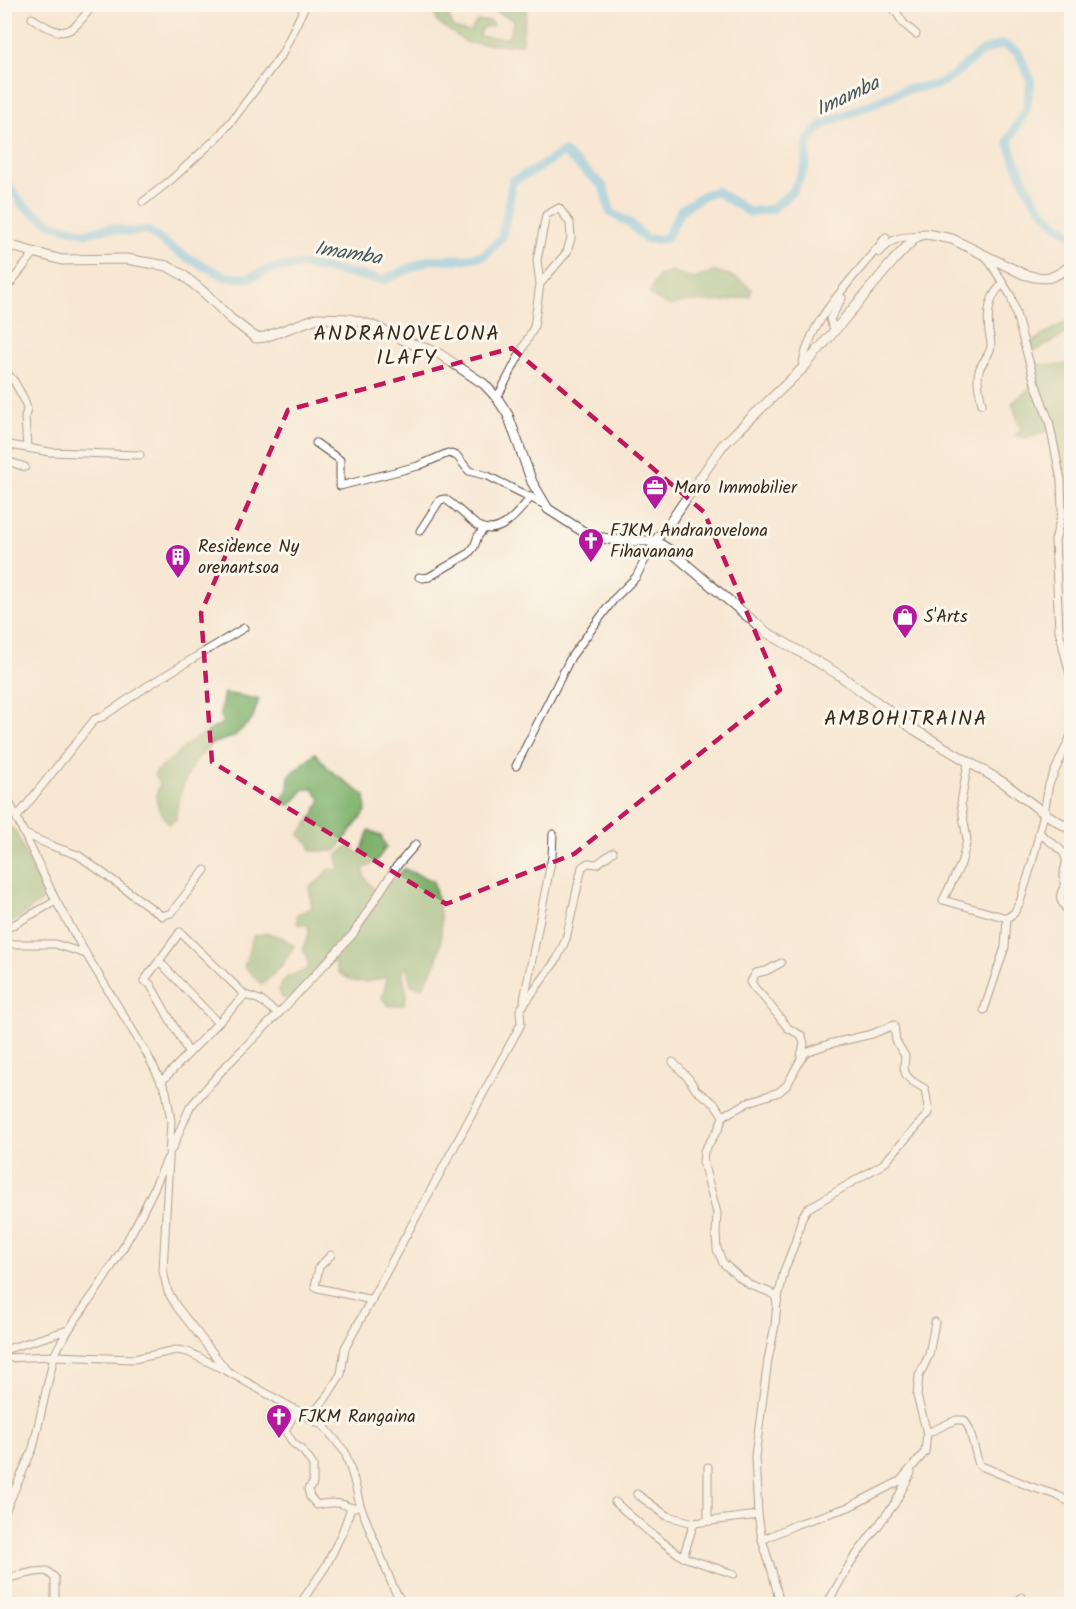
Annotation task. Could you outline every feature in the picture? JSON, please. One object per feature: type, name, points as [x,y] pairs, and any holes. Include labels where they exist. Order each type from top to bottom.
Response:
[{"type":"street","points":[[32,18],[50,30],[68,31],[84,18],[94,4]]},
{"type":"street","points":[[143,202],[217,138],[234,118],[282,54],[306,4]]},
{"type":"street","points":[[891,4],[904,24],[916,34]]},
{"type":"street","points":[[497,398],[534,327],[540,284],[537,260],[540,238],[546,215],[559,208],[570,223],[571,238],[567,252],[540,284]]},
{"type":"street","points":[[836,329],[830,318],[837,304],[879,252],[890,242],[903,236],[916,237],[924,234],[952,239],[1023,274],[1040,278],[1052,277],[1061,273],[1071,264]]},
{"type":"street","points":[[802,369],[807,348],[824,312],[886,237]]},
{"type":"street","points":[[516,766],[571,657],[614,599],[636,577],[655,541],[723,446],[802,369],[916,237]]},
{"type":"street","points":[[4,244],[62,260],[126,260],[167,266],[183,275],[231,320],[256,338],[265,337],[317,318],[350,319],[438,352],[484,384],[497,398],[508,415],[532,482],[548,509],[590,536],[621,541],[655,541],[668,549],[766,632],[838,674],[915,730],[1004,783],[1071,830]]},
{"type":"street","points":[[4,293],[12,279],[24,268],[34,253]]},
{"type":"street","points":[[986,256],[1011,296],[1035,383],[1049,422],[1061,480],[1062,512],[1055,540],[1056,573],[1059,631],[1071,682]]},
{"type":"street","points":[[982,404],[978,378],[979,369],[990,351],[992,342],[990,306],[997,288],[1003,284]]},
{"type":"street","points":[[4,370],[14,381],[27,409],[25,417],[27,448]]},
{"type":"street","points":[[316,443],[340,460],[340,486],[418,466],[448,453],[457,456],[469,471],[488,476],[545,505]]},
{"type":"street","points":[[4,444],[50,452],[140,455]]},
{"type":"street","points":[[4,460],[25,466]]},
{"type":"street","points":[[420,531],[440,500],[445,499],[484,529],[493,529],[512,520],[531,497]]},
{"type":"street","points":[[419,577],[429,577],[468,554],[484,529]]},
{"type":"street","points":[[17,817],[95,719],[102,717],[149,685],[244,628]]},
{"type":"street","points":[[1007,918],[1014,913],[1020,902],[1032,863],[1049,784],[1071,733]]},
{"type":"street","points":[[968,762],[960,803],[967,840],[961,864],[943,900],[1007,918]]},
{"type":"street","points":[[4,791],[56,901],[147,1053],[165,1092],[171,1121],[163,1271],[168,1292],[228,1371]]},
{"type":"street","points":[[1039,832],[1057,847],[1067,861],[1064,886],[1060,896],[1071,916]]},
{"type":"street","points":[[25,834],[78,855],[162,916],[171,913],[205,870]]},
{"type":"street","points":[[524,1003],[552,857],[553,834]]},
{"type":"street","points":[[4,1514],[33,1448],[54,1356],[68,1329],[85,1308],[126,1245],[151,1198],[190,1107],[225,1067],[354,934],[396,867],[416,844]]},
{"type":"street","points":[[310,1417],[341,1374],[345,1348],[521,1024],[520,1010],[557,959],[566,939],[582,867],[588,863],[597,864],[613,852]]},
{"type":"street","points":[[4,930],[56,901]]},
{"type":"street","points":[[984,1010],[1005,947],[1007,918]]},
{"type":"street","points":[[189,1053],[150,984],[144,981],[180,932],[245,995],[260,1000],[278,1014]]},
{"type":"street","points":[[4,944],[55,944],[86,954]]},
{"type":"street","points":[[159,961],[218,1023]]},
{"type":"street","points":[[781,963],[756,974],[751,982],[788,1028],[802,1036],[804,1044],[801,1059]]},
{"type":"street","points":[[161,1082],[245,995]]},
{"type":"street","points":[[777,1303],[775,1296],[750,1285],[723,1263],[717,1249],[717,1213],[703,1162],[704,1151],[719,1128],[723,1116],[752,1101],[779,1092],[792,1078],[806,1052],[872,1034],[894,1025],[896,1041],[905,1056],[906,1075],[925,1089],[928,1113],[883,1164],[807,1209],[802,1217],[784,1271],[777,1303],[755,1457],[758,1515],[762,1540],[780,1605]]},
{"type":"street","points":[[673,1062],[696,1090],[715,1104],[723,1116]]},
{"type":"street","points":[[331,1255],[319,1267],[315,1286],[372,1300]]},
{"type":"street","points":[[762,1540],[797,1524],[849,1507],[900,1481],[925,1452],[927,1433],[917,1396],[919,1376],[929,1355],[935,1322]]},
{"type":"street","points":[[4,1350],[68,1329]]},
{"type":"street","points":[[4,1358],[54,1356],[134,1359],[176,1350],[188,1352],[228,1371],[310,1417],[324,1426],[345,1452],[360,1505],[394,1589],[403,1605]]},
{"type":"street","points":[[297,1410],[285,1430],[293,1443],[303,1451],[313,1465],[313,1484],[308,1490],[310,1497],[317,1505],[330,1503],[351,1508],[360,1505]]},
{"type":"street","points":[[927,1433],[956,1420],[964,1420],[969,1428],[979,1465],[1071,1503]]},
{"type":"street","points":[[827,1605],[851,1562],[895,1503],[920,1457]]},
{"type":"street","points":[[708,1467],[708,1521]]},
{"type":"street","points":[[637,1494],[667,1516],[693,1523],[758,1515]]},
{"type":"street","points":[[615,1502],[649,1532],[683,1557],[735,1574]]},
{"type":"street","points":[[300,1605],[326,1566],[351,1508]]},
{"type":"street","points":[[683,1557],[693,1523]]},
{"type":"street","points":[[4,1579],[47,1571],[55,1578],[55,1605]]},
{"type":"street","points":[[1016,1605],[1022,1597]]},
{"type":"highlighted area","points":[[512,348],[704,512],[780,690],[574,854],[446,904],[212,762],[201,613],[288,410]]},
{"type":"green space","points":[[432,5],[454,5],[461,14],[448,15],[454,28],[470,32],[477,21],[491,21],[493,26],[482,28],[479,36],[508,38],[514,20],[496,12],[494,5],[503,5],[511,10],[514,5],[528,5],[521,44],[467,43],[437,22]]},
{"type":"green space","points":[[671,271],[694,279],[714,271],[729,275],[752,289],[750,296],[738,299],[713,302],[686,301],[672,306],[657,300],[649,293],[658,276]]},
{"type":"green space","points":[[1071,318],[1071,331],[1036,351],[1029,344]]},
{"type":"green space","points":[[1071,363],[1072,512],[1069,514],[1063,508],[1067,490],[1055,428],[1026,438],[1015,435],[1021,430],[1012,403],[1030,388],[1030,372],[1037,364]]},
{"type":"green space","points":[[224,693],[259,699],[252,720],[233,737],[211,744],[193,764],[184,783],[176,819],[169,824],[158,805],[156,795],[160,785],[154,774],[189,743],[224,722],[220,714]]},
{"type":"green space","points":[[315,753],[331,771],[365,796],[366,811],[336,851],[311,851],[309,843],[299,835],[313,816],[321,799],[313,789],[304,789],[289,806],[279,803],[288,790],[289,776]]},
{"type":"green space","points":[[4,822],[16,832],[45,899],[14,921],[5,924]]},
{"type":"green space","points":[[369,830],[381,836],[386,847],[376,862],[363,869],[365,878],[375,891],[387,886],[404,869],[433,881],[440,911],[441,942],[436,962],[423,988],[411,985],[407,967],[402,971],[407,993],[404,1005],[390,1006],[382,999],[387,977],[368,982],[352,981],[338,972],[334,959],[294,1000],[282,998],[278,989],[287,977],[308,969],[303,948],[309,933],[308,925],[297,924],[297,914],[312,908],[309,887],[322,878],[329,869],[340,870],[337,856],[350,844],[359,855]]},
{"type":"green space","points":[[268,933],[283,938],[294,946],[283,964],[262,985],[244,966],[253,936]]},
{"type":"waterway","name":"Imamba","points":[[4,180],[23,205],[51,224],[85,233],[110,228],[130,232],[147,230],[188,258],[226,277],[249,278],[271,269],[303,265],[383,280],[429,260],[464,259],[485,255],[502,237],[512,181],[563,152],[603,186],[611,213],[630,223],[645,239],[666,239],[681,210],[704,195],[716,191],[749,212],[772,209],[793,191],[805,167],[808,140],[824,124],[906,89],[933,86],[950,78],[981,52],[1002,44],[1018,52],[1031,81],[1026,110],[1008,141],[1013,155],[1024,182],[1039,206],[1059,226],[1072,235]]},
{"type":"place","name":"Maro Immobilier","points":[[655,511]]},
{"type":"place","name":"FJKM Andranovelona Fihavanana","points":[[591,564]]},
{"type":"place","name":"Residence Ny orenantsoa","points":[[178,580]]},
{"type":"place","name":"S'Arts","points":[[905,640]]},
{"type":"place","name":"FJKM Rangaina","points":[[279,1440]]},
{"type":"district","name":"ANDRANOVELONA ILAFY","points":[[407,346]]},
{"type":"district","name":"AMBOHITRAINA","points":[[906,719]]}]
